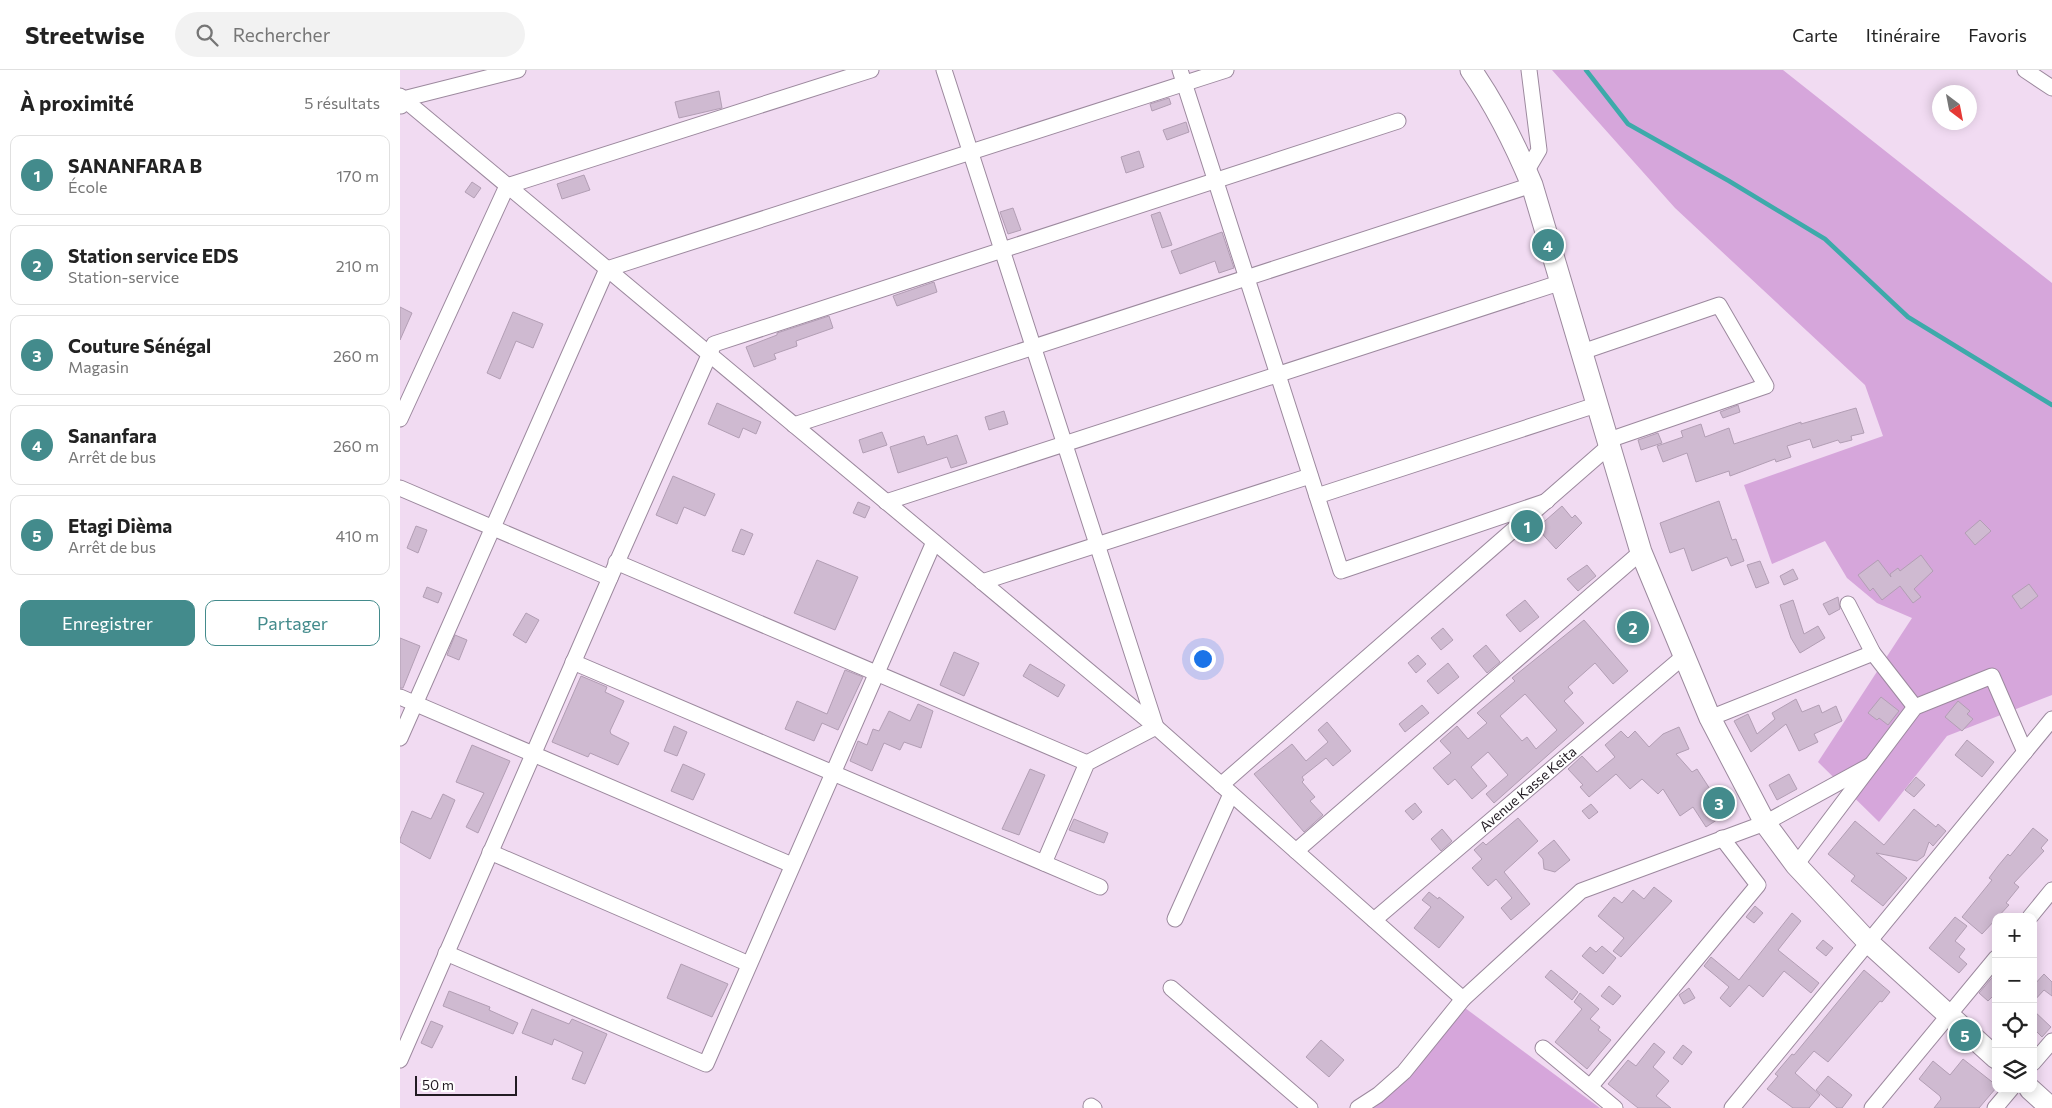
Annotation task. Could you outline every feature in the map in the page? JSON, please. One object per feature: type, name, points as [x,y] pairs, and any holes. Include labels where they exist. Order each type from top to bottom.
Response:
[{"type":"main road","points":[[1471,70],[1488,94],[1511,136],[1529,178],[1562,282],[1607,444],[1641,552],[1683,657],[1710,718],[1765,823],[1796,865],[1868,942],[1992,1054]]},
{"type":"main road","points":[[2034,1093],[2051,1108]]},
{"type":"street","points":[[401,101],[518,70]]},
{"type":"street","points":[[400,419],[507,186],[871,70]]},
{"type":"street","points":[[944,70],[1156,727]]},
{"type":"street","points":[[400,738],[607,269],[971,153],[1182,77],[1226,70]]},
{"type":"street","points":[[794,425],[1247,278],[1529,178],[1539,150],[1530,70]]},
{"type":"street","points":[[2026,70],[2052,88]]},
{"type":"street","points":[[1182,77],[1341,571],[1547,501]]},
{"type":"street","points":[[401,101],[507,186],[1156,727],[1463,999]]},
{"type":"street","points":[[400,1060],[616,562],[708,353],[714,344],[1398,122]]},
{"type":"street","points":[[886,502],[1562,282]]},
{"type":"street","points":[[1175,919],[1226,789],[1547,501],[1607,444],[1766,386],[1719,305],[1582,352]]},
{"type":"street","points":[[1317,496],[1596,405]]},
{"type":"street","points":[[982,582],[1310,476]]},
{"type":"street","points":[[400,488],[610,578]]},
{"type":"street","points":[[446,953],[706,1064],[934,542]]},
{"type":"street","points":[[1296,851],[1641,552]]},
{"type":"street","points":[[616,562],[1087,763]]},
{"type":"street","points":[[1848,604],[1873,654],[1915,707]]},
{"type":"street","points":[[1710,718],[1873,654]]},
{"type":"street","name":"Avenue Kasse Keita","points":[[1374,920],[1683,657]]},
{"type":"street","points":[[573,662],[1100,887]]},
{"type":"street","points":[[1796,865],[1915,707],[1992,676],[2025,752]]},
{"type":"street","points":[[400,697],[792,865]]},
{"type":"street","points":[[1732,1108],[2052,719]]},
{"type":"street","points":[[1044,863],[1087,763],[1156,727]]},
{"type":"street","points":[[1358,1108],[1404,1072],[1463,999],[1581,891],[1765,823],[1871,765]]},
{"type":"street","points":[[1590,1087],[1758,885],[1722,838]]},
{"type":"street","points":[[490,852],[750,964]]},
{"type":"street","points":[[2033,913],[2052,890]]},
{"type":"street","points":[[1872,1108],[1992,963]]},
{"type":"street","points":[[1170,988],[1310,1108]]},
{"type":"street","points":[[2037,1058],[2052,1041]]},
{"type":"street","points":[[1543,1048],[1615,1108]]},
{"type":"street","points":[[1995,1108],[2008,1093]]},
{"type":"shaded area","points":[[1552,70],[1783,70],[2052,283],[2052,695],[1947,736],[1879,822],[1818,762],[1912,618],[1877,603],[1847,578],[1825,541],[1772,564],[1744,485],[1883,436],[1865,385],[1675,208]]},
{"type":"shaded area","points":[[1461,1005],[1600,1108],[1356,1108]]},
{"type":"building","points":[[719,91],[722,108],[679,118],[675,102]]},
{"type":"building","points":[[1169,98],[1171,104],[1152,111],[1150,104]]},
{"type":"building","points":[[1186,122],[1189,132],[1167,140],[1163,130]]},
{"type":"building","points":[[1139,151],[1144,167],[1126,173],[1121,157]]},
{"type":"building","points":[[584,175],[590,190],[562,199],[557,184]]},
{"type":"building","points":[[472,182],[481,188],[474,198],[465,192]]},
{"type":"building","points":[[1013,208],[1021,230],[1008,234],[1000,212]]},
{"type":"building","points":[[1160,212],[1172,245],[1162,248],[1151,215]]},
{"type":"building","points":[[1222,232],[1234,268],[1219,273],[1215,261],[1180,274],[1171,251]]},
{"type":"building","points":[[934,282],[937,292],[897,306],[893,296]]},
{"type":"building","points":[[400,307],[412,313],[400,340]]},
{"type":"building","points":[[513,312],[543,324],[533,348],[516,341],[500,379],[487,373]]},
{"type":"building","points":[[829,316],[833,328],[796,341],[797,346],[774,354],[776,359],[754,367],[746,347],[777,335],[777,333]]},
{"type":"building","points":[[717,403],[761,422],[756,434],[743,428],[739,438],[708,424]]},
{"type":"building","points":[[1738,405],[1740,412],[1723,418],[1720,412]]},
{"type":"building","points":[[1856,408],[1864,433],[1851,436],[1852,440],[1840,443],[1838,440],[1813,448],[1810,439],[1787,446],[1791,457],[1776,462],[1775,459],[1730,476],[1729,471],[1696,482],[1687,453],[1663,462],[1657,446],[1683,437],[1681,431],[1701,424],[1705,437],[1729,428],[1734,444],[1801,422],[1801,424]]},
{"type":"building","points":[[1004,411],[1008,424],[989,430],[985,417]]},
{"type":"building","points":[[882,432],[887,445],[863,453],[859,440]]},
{"type":"building","points":[[1658,433],[1662,443],[1641,450],[1638,440]]},
{"type":"building","points":[[957,435],[967,463],[951,468],[947,457],[898,473],[890,447],[924,436],[927,445]]},
{"type":"building","points":[[673,476],[715,494],[705,516],[684,507],[677,524],[656,515]]},
{"type":"building","points":[[1719,501],[1732,540],[1736,539],[1744,561],[1731,566],[1727,557],[1692,571],[1684,548],[1670,553],[1660,523]]},
{"type":"building","points":[[858,502],[870,507],[865,518],[853,513]]},
{"type":"building","points":[[1562,506],[1572,518],[1575,515],[1582,523],[1556,549],[1537,528]]},
{"type":"building","points":[[1980,520],[1991,531],[1975,545],[1965,533]]},
{"type":"building","points":[[416,526],[427,530],[418,553],[407,548]]},
{"type":"building","points":[[741,529],[753,534],[744,555],[732,551]]},
{"type":"building","points":[[1921,555],[1933,571],[1914,589],[1921,597],[1913,603],[1900,586],[1882,600],[1873,588],[1870,591],[1858,575],[1878,560],[1891,577],[1890,574],[1898,568],[1900,571]]},
{"type":"building","points":[[817,560],[858,577],[835,630],[794,613]]},
{"type":"building","points":[[1760,561],[1769,583],[1756,588],[1747,565]]},
{"type":"building","points":[[1587,565],[1596,576],[1578,591],[1567,579]]},
{"type":"building","points":[[1793,569],[1798,579],[1784,585],[1780,576]]},
{"type":"building","points":[[2029,584],[2038,596],[2021,609],[2012,596]]},
{"type":"building","points":[[427,587],[442,593],[438,603],[423,597]]},
{"type":"building","points":[[1838,597],[1840,609],[1829,615],[1823,604]]},
{"type":"building","points":[[1525,600],[1539,617],[1520,632],[1506,615]]},
{"type":"building","points":[[1793,600],[1804,634],[1818,626],[1825,638],[1800,653],[1791,638],[1780,605]]},
{"type":"building","points":[[526,613],[539,620],[526,643],[513,635]]},
{"type":"building","points":[[1584,620],[1628,671],[1613,684],[1595,663],[1568,687],[1573,693],[1564,701],[1584,723],[1494,803],[1486,794],[1508,775],[1488,752],[1471,767],[1487,786],[1472,799],[1455,779],[1448,785],[1433,768],[1451,753],[1440,741],[1457,726],[1468,739],[1487,723],[1477,713],[1515,681],[1512,678]],"holes":[[[1525,694],[1557,730],[1536,749],[1527,737],[1522,741],[1500,716]]]},
{"type":"building","points":[[1443,628],[1453,640],[1441,650],[1431,638]]},
{"type":"building","points":[[455,635],[467,640],[459,660],[447,655]]},
{"type":"building","points":[[400,638],[420,646],[403,688],[400,688]]},
{"type":"building","points":[[1486,645],[1500,662],[1487,673],[1473,656]]},
{"type":"building","points":[[954,652],[979,663],[964,696],[940,685]]},
{"type":"building","points":[[1418,655],[1426,664],[1416,673],[1408,663]]},
{"type":"building","points":[[1448,663],[1459,677],[1438,694],[1427,681]]},
{"type":"building","points":[[1030,664],[1065,685],[1058,697],[1023,676]]},
{"type":"building","points":[[845,670],[863,677],[838,730],[822,723],[814,741],[785,729],[797,701],[827,714]]},
{"type":"building","points":[[581,676],[607,687],[605,692],[624,701],[610,731],[611,734],[629,743],[618,765],[590,753],[588,757],[552,742]]},
{"type":"building","points":[[1881,697],[1899,711],[1888,725],[1868,713]]},
{"type":"building","points":[[1796,699],[1802,712],[1819,705],[1822,713],[1836,706],[1842,721],[1814,734],[1818,742],[1799,751],[1786,724],[1751,752],[1734,721],[1748,714],[1757,734],[1775,719],[1772,713]]},
{"type":"building","points":[[1958,701],[1970,711],[1967,714],[1973,719],[1962,731],[1945,717]]},
{"type":"building","points":[[918,704],[933,711],[921,748],[904,742],[900,750],[884,743],[872,771],[850,761],[858,741],[867,745],[873,729],[879,731],[889,711],[910,721]]},
{"type":"building","points":[[1422,705],[1429,713],[1405,732],[1399,724]]},
{"type":"building","points":[[1327,722],[1351,751],[1333,766],[1326,758],[1302,777],[1304,780],[1302,782],[1315,797],[1310,801],[1323,815],[1304,832],[1254,774],[1292,744],[1306,761],[1328,742],[1318,730]]},
{"type":"building","points":[[674,726],[687,732],[677,756],[664,751]]},
{"type":"building","points":[[1679,727],[1689,749],[1676,754],[1692,772],[1697,769],[1726,814],[1706,827],[1693,807],[1680,816],[1663,789],[1658,794],[1642,779],[1630,789],[1616,774],[1589,797],[1580,787],[1583,785],[1568,769],[1582,756],[1597,772],[1615,757],[1605,745],[1621,731],[1628,738],[1635,731],[1649,747],[1663,734]]},
{"type":"building","points":[[1967,740],[1994,762],[1982,777],[1955,755]]},
{"type":"building","points":[[472,745],[510,761],[478,833],[466,827],[484,793],[456,782]]},
{"type":"building","points":[[683,764],[705,774],[693,800],[671,791]]},
{"type":"building","points":[[1030,769],[1045,775],[1019,835],[1002,829]]},
{"type":"building","points":[[1789,774],[1797,789],[1777,800],[1769,785]]},
{"type":"building","points":[[1916,777],[1925,785],[1914,797],[1905,790]]},
{"type":"building","points":[[443,794],[455,800],[430,859],[400,842],[400,839],[412,811],[431,819]]},
{"type":"building","points":[[1415,803],[1422,812],[1413,820],[1405,811]]},
{"type":"building","points":[[1591,804],[1598,812],[1589,819],[1582,811]]},
{"type":"building","points":[[1914,809],[1936,827],[1938,824],[1946,831],[1933,846],[1929,842],[1924,856],[1917,861],[1876,853],[1907,878],[1883,906],[1851,881],[1855,876],[1828,854],[1855,821],[1884,845]]},
{"type":"building","points":[[1518,818],[1538,841],[1504,872],[1530,904],[1511,920],[1501,908],[1512,898],[1496,879],[1488,886],[1472,868],[1482,859],[1474,850],[1483,842],[1486,845]]},
{"type":"building","points":[[1074,819],[1108,833],[1104,843],[1069,830]]},
{"type":"building","points":[[2033,828],[2048,840],[2041,848],[2044,851],[2014,883],[2019,887],[2006,903],[2009,905],[2002,913],[1992,913],[1992,923],[1982,934],[1962,917],[1992,880],[1989,878],[1998,866],[2008,854],[2010,856]]},
{"type":"building","points":[[1442,829],[1452,841],[1441,851],[1431,839]]},
{"type":"building","points":[[1554,840],[1570,860],[1555,872],[1544,869],[1543,859],[1538,853]]},
{"type":"building","points":[[1654,887],[1672,901],[1621,957],[1613,951],[1624,938],[1598,916],[1614,897],[1622,903],[1633,890],[1644,899]]},
{"type":"building","points":[[1429,892],[1438,899],[1439,897],[1464,917],[1439,948],[1414,928],[1431,907],[1422,900]]},
{"type":"building","points":[[1755,906],[1763,913],[1754,923],[1746,917]]},
{"type":"building","points":[[1792,913],[1801,921],[1778,950],[1819,983],[1811,993],[1784,971],[1763,997],[1749,985],[1730,1007],[1720,998],[1729,987],[1704,966],[1711,957],[1739,980]]},
{"type":"building","points":[[1955,917],[1967,926],[1955,941],[1965,949],[1959,957],[1967,964],[1959,973],[1929,948]]},
{"type":"building","points":[[1823,940],[1833,948],[1826,956],[1816,948]]},
{"type":"building","points":[[1602,946],[1616,958],[1603,974],[1582,956],[1590,947],[1596,952]]},
{"type":"building","points":[[681,964],[728,984],[712,1017],[667,998]]},
{"type":"building","points":[[1551,970],[1578,992],[1572,1000],[1545,977]]},
{"type":"building","points":[[1864,970],[1890,992],[1882,1002],[1880,1001],[1828,1062],[1814,1051],[1795,1073],[1820,1095],[1809,1108],[1793,1108],[1767,1089],[1778,1076],[1775,1074],[1792,1054],[1794,1055]]},
{"type":"building","points":[[2044,974],[2052,982],[2052,996],[2044,990],[2037,998],[2037,982]]},
{"type":"building","points":[[1992,978],[1992,997],[1988,1001],[1979,993]]},
{"type":"building","points":[[1609,986],[1621,996],[1613,1005],[1601,996]]},
{"type":"building","points":[[1689,988],[1695,998],[1684,1004],[1679,995]]},
{"type":"building","points":[[449,991],[490,1007],[489,1010],[518,1023],[513,1034],[443,1006]]},
{"type":"building","points":[[1580,993],[1599,1009],[1590,1019],[1600,1027],[1598,1030],[1611,1040],[1587,1069],[1555,1042],[1582,1009],[1574,1002]]},
{"type":"building","points":[[532,1009],[569,1024],[572,1019],[607,1034],[585,1084],[572,1079],[583,1052],[554,1039],[552,1045],[522,1033]]},
{"type":"building","points":[[2037,1014],[2051,1027],[2042,1037],[2037,1032]]},
{"type":"building","points":[[431,1021],[443,1026],[432,1048],[421,1043]]},
{"type":"building","points":[[1321,1040],[1344,1060],[1329,1077],[1306,1057]]},
{"type":"building","points":[[1654,1043],[1665,1052],[1653,1067],[1669,1081],[1656,1096],[1671,1108],[1638,1108],[1608,1084],[1628,1060],[1636,1066]]},
{"type":"building","points":[[1683,1045],[1692,1052],[1682,1065],[1673,1058]]},
{"type":"building","points":[[1963,1059],[1992,1082],[1992,1093],[1979,1108],[1934,1108],[1941,1099],[1940,1096],[1919,1079],[1933,1061],[1950,1075]]},
{"type":"building","points":[[1828,1076],[1852,1095],[1842,1108],[1837,1108],[1816,1090]]},
{"type":"waterway","points":[[1586,70],[1628,124],[1729,181],[1825,239],[1908,317],[2052,405]]},
{"type":"place","name":"Sananfara","points":[[1548,245]]},
{"type":"place","name":"SANANFARA B","points":[[1527,526]]},
{"type":"place","name":"Station service EDS","points":[[1633,627]]},
{"type":"place","name":"Couture Sénégal","points":[[1719,803]]},
{"type":"place","name":"Etagi Dièma","points":[[1965,1035]]}]
